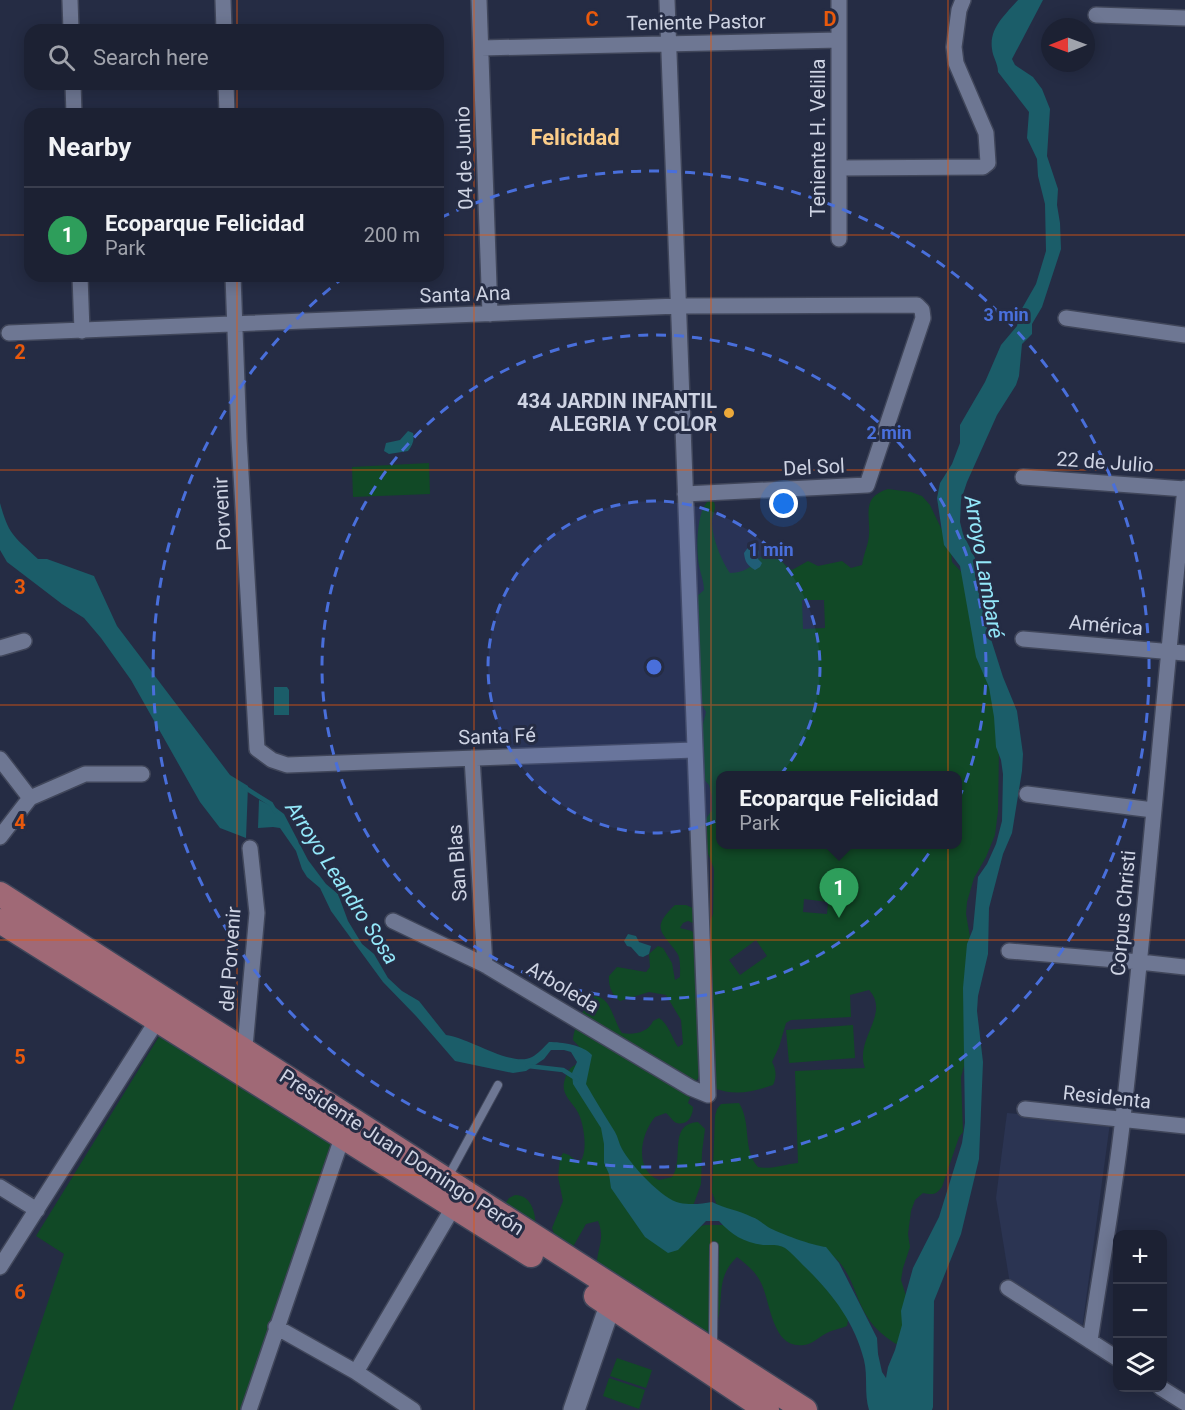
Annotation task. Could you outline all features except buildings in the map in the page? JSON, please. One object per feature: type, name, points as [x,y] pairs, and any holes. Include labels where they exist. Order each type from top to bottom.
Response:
[{"type":"main road","name":"Presidente Juan Domingo Perón","points":[[0,894],[243,1061],[342,1138],[454,1206],[496,1223]]},
{"type":"main road","name":"Presidente Juan Domingo Perón","points":[[0,921],[158,1019],[243,1061],[445,1181],[496,1223],[613,1297],[713,1351],[805,1410]]},
{"type":"main road","name":"Presidente Juan Domingo Perón","points":[[613,1297],[767,1410]]},
{"type":"street","points":[[70,0],[71,24]]},
{"type":"street","points":[[223,0],[224,24]]},
{"type":"street","name":"04 de Junio","points":[[479,0],[490,314]]},
{"type":"street","points":[[667,0],[694,750]]},
{"type":"street","name":"Teniente H. Velilla","points":[[839,0],[839,239]]},
{"type":"street","points":[[840,168],[983,167],[988,163],[986,133],[956,63],[954,47],[959,10],[963,0]]},
{"type":"street","points":[[1096,15],[1185,18]]},
{"type":"street","name":"Teniente Pastor","points":[[481,48],[839,40]]},
{"type":"street","points":[[73,90],[74,108]]},
{"type":"street","points":[[226,90],[227,108]]},
{"type":"street","points":[[80,282],[82,331]]},
{"type":"street","name":"Porvenir","points":[[233,282],[240,451],[257,749]]},
{"type":"street","name":"Santa Ana","points":[[9,333],[678,306],[917,305],[922,310]]},
{"type":"street","name":"Del Sol","points":[[685,494],[867,485],[923,318],[922,310]]},
{"type":"street","points":[[1066,318],[1185,335]]},
{"type":"street","name":"22 de Julio","points":[[1023,477],[1185,489]]},
{"type":"street","name":"Corpus Christi","points":[[1090,1341],[1123,1119],[1140,962],[1167,652],[1185,489]]},
{"type":"street","name":"América","points":[[1023,639],[1185,653]]},
{"type":"street","points":[[0,648],[24,641]]},
{"type":"street","name":"Santa Fé","points":[[257,749],[272,760],[287,765],[694,750]]},
{"type":"street","name":"Arboleda","points":[[393,921],[485,965],[691,1088],[708,1095],[694,750]]},
{"type":"street","name":"San Blas","points":[[472,758],[485,965]]},
{"type":"street","points":[[0,759],[30,798]]},
{"type":"street","points":[[0,837],[30,798],[85,774],[142,774]]},
{"type":"street","points":[[1027,794],[1153,810]]},
{"type":"street","name":"del Porvenir","points":[[243,1061],[257,913],[250,848]]},
{"type":"street","points":[[1009,951],[1185,967]]},
{"type":"street","points":[[0,1267],[158,1019]]},
{"type":"street","name":"Residenta","points":[[1025,1109],[1185,1126]]},
{"type":"street","points":[[249,1410],[342,1138]]},
{"type":"street","points":[[0,1187],[37,1210]]},
{"type":"street","points":[[356,1372],[454,1206]]},
{"type":"street","points":[[1008,1288],[1113,1356]]},
{"type":"street","points":[[574,1410],[613,1297]]},
{"type":"street","points":[[276,1327],[356,1372],[413,1410]]},
{"type":"street","points":[[1167,1392],[1185,1403]]},
{"type":"lane","points":[[445,1181],[498,1085]]},
{"type":"lane","points":[[713,1351],[714,1246]]},
{"type":"shaded area","points":[[1018,0],[1043,0],[1012,59],[1015,65],[1033,77],[1042,89],[1050,109],[1047,156],[1058,189],[1061,249],[1042,307],[1032,324],[1032,334],[1022,344],[1016,385],[997,415],[967,482],[961,500],[960,522],[963,534],[975,558],[975,575],[984,617],[1003,677],[1017,711],[1023,754],[1022,771],[1012,833],[1003,854],[989,908],[988,954],[978,996],[977,1011],[983,1062],[979,1159],[961,1234],[934,1301],[933,1407],[932,1410],[869,1410],[864,1360],[855,1334],[833,1298],[795,1257],[780,1246],[763,1245],[744,1240],[733,1234],[719,1221],[706,1221],[678,1250],[668,1253],[645,1237],[611,1188],[609,1174],[604,1163],[601,1128],[573,1084],[572,1073],[577,1062],[571,1052],[551,1050],[544,1059],[526,1071],[513,1073],[455,1061],[383,982],[331,911],[320,888],[307,877],[296,851],[280,828],[258,828],[259,800],[284,814],[308,860],[326,884],[338,894],[348,921],[362,944],[374,954],[388,978],[402,991],[419,1001],[446,1035],[502,1055],[523,1059],[532,1057],[549,1042],[578,1046],[592,1055],[586,1084],[615,1132],[626,1156],[656,1189],[680,1203],[712,1202],[756,1219],[788,1236],[826,1247],[839,1263],[877,1338],[882,1372],[886,1378],[902,1325],[901,1311],[913,1268],[939,1217],[962,1143],[965,1123],[963,988],[967,944],[973,929],[978,877],[996,844],[1002,821],[1003,774],[996,747],[989,687],[976,657],[960,566],[944,545],[937,498],[940,483],[952,464],[960,443],[960,425],[985,382],[1001,345],[1017,326],[1020,312],[1036,284],[1046,251],[1045,204],[1038,176],[1037,159],[1027,138],[1029,112],[998,72],[992,49],[995,28]]},
{"type":"shaded area","points":[[408,431],[413,433],[414,438],[408,451],[389,454],[384,451],[386,443],[400,440]]},
{"type":"shaded area","points":[[429,463],[430,494],[353,497],[352,467]]},
{"type":"shaded area","points":[[888,489],[922,496],[930,505],[951,549],[952,562],[967,578],[990,682],[999,748],[998,811],[995,835],[974,878],[967,902],[966,914],[970,937],[968,1017],[961,1077],[963,1132],[959,1137],[942,1187],[934,1194],[923,1193],[915,1200],[911,1211],[908,1234],[910,1247],[901,1280],[912,1314],[907,1337],[896,1344],[873,1325],[846,1271],[834,1257],[849,1314],[847,1326],[804,1345],[793,1344],[785,1340],[778,1332],[758,1277],[737,1257],[728,1267],[722,1288],[718,1320],[705,1341],[597,1267],[601,1239],[598,1221],[586,1224],[570,1252],[558,1245],[552,1228],[563,1201],[558,1177],[560,1158],[563,1153],[578,1162],[582,1159],[585,1144],[580,1117],[564,1090],[565,1079],[570,1068],[581,1063],[585,1053],[573,1040],[584,1010],[595,996],[609,1005],[622,1033],[631,1034],[644,1031],[659,1018],[678,1047],[683,1044],[681,1020],[666,995],[649,992],[620,1001],[611,990],[609,983],[609,976],[617,967],[646,972],[650,967],[649,954],[658,946],[663,948],[672,963],[675,980],[680,977],[678,955],[661,930],[663,920],[675,905],[686,905],[697,910],[699,922],[688,921],[680,928],[692,931],[695,936],[695,974],[699,986],[703,1038],[698,1054],[699,1077],[688,1103],[693,1107],[689,1119],[681,1124],[666,1113],[655,1117],[646,1133],[642,1152],[646,1168],[651,1175],[659,1180],[672,1177],[676,1170],[678,1144],[683,1129],[689,1124],[698,1122],[705,1129],[701,1184],[693,1206],[694,1228],[705,1225],[724,1225],[712,1192],[715,1116],[721,1104],[739,1103],[745,1119],[750,1152],[758,1167],[798,1163],[795,1071],[865,1068],[864,1047],[875,1018],[876,1008],[875,999],[869,990],[850,995],[851,1017],[791,1020],[786,1023],[772,1062],[776,1073],[773,1085],[744,1092],[729,1092],[714,1088],[706,932],[713,914],[714,869],[702,838],[705,820],[712,810],[712,797],[709,785],[701,776],[699,729],[706,712],[691,683],[695,598],[704,590],[697,541],[699,521],[709,500],[715,505],[712,528],[715,541],[730,573],[748,568],[769,548],[792,570],[808,561],[818,566],[842,561],[851,568],[862,565],[868,542],[869,510],[873,498]],"holes":[[[802,600],[824,600],[825,628],[803,629]],[[804,899],[828,902],[827,914],[803,912]],[[756,940],[767,956],[740,975],[729,960]]]},
{"type":"shaded area","points":[[0,503],[13,535],[38,559],[47,559],[94,576],[117,626],[230,775],[248,786],[246,838],[220,828],[200,802],[131,680],[84,618],[7,562],[0,550]]},
{"type":"shaded area","points":[[749,546],[757,547],[758,559],[762,563],[755,570],[748,565],[745,559],[744,553]]},
{"type":"shaded area","points":[[274,687],[287,687],[289,690],[289,715],[274,715]]},
{"type":"shaded area","points":[[628,934],[636,936],[639,942],[651,946],[649,954],[639,956],[627,946],[624,941]]},
{"type":"shaded area","points":[[853,1025],[855,1058],[789,1063],[786,1030]]},
{"type":"shaded area","points":[[160,1035],[334,1146],[241,1410],[12,1410],[64,1254],[36,1236]]},
{"type":"shaded area","points":[[1007,1113],[1110,1123],[1082,1329],[1010,1284],[996,1198]]},
{"type":"shaded area","points":[[515,1195],[526,1198],[530,1202],[536,1230],[503,1207],[509,1198]]},
{"type":"shaded area","points":[[617,1358],[652,1370],[646,1388],[610,1376]]},
{"type":"shaded area","points":[[609,1378],[645,1390],[639,1409],[603,1396]]},
{"type":"waterway","name":"Arroyo Leandro Sosa","points":[[244,787],[271,804],[275,811]]},
{"type":"waterway","name":"Arroyo Leandro Sosa","points":[[528,1066],[563,1070],[577,1079]]},
{"type":"place","name":"434 JARDIN INFANTIL ALEGRIA Y COLOR","points":[[729,413]]},
{"type":"place","name":"Ecoparque Felicidad","points":[[839,918]]},
{"type":"district","name":"Felicidad","points":[[575,137]]},
{"type":"water label","name":"Arroyo Lambaré","points":[[984,567]]}]
